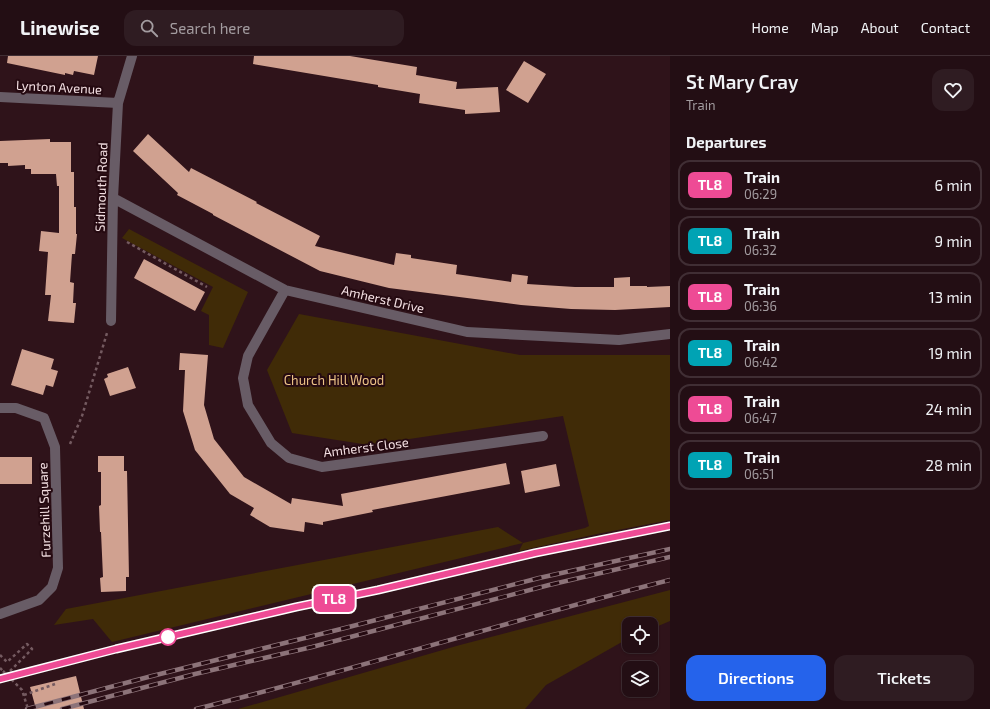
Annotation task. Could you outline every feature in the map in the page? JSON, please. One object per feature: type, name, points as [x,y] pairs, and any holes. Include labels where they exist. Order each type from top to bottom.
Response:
[{"type":"street","name":"Sidmouth Road","points":[[110,321],[113,198],[118,103],[132,56]]},
{"type":"street","name":"Lynton Avenue","points":[[0,97],[118,103]]},
{"type":"street","name":"Amherst Drive","points":[[113,198],[285,290],[467,332],[619,340],[670,334]]},
{"type":"street","name":"Amherst Close","points":[[285,290],[248,356],[243,378],[248,405],[271,443],[289,458],[322,467],[543,436]]},
{"type":"street","name":"Furzehill Square","points":[[0,408],[16,408],[44,418],[55,447],[58,568],[52,587],[39,600],[0,614]]},
{"type":"path","points":[[112,235],[207,287]]},
{"type":"path","points":[[55,447],[69,446],[82,416],[110,321]]},
{"type":"path","points":[[0,654],[7,662],[27,644],[32,649],[6,675]]},
{"type":"path","points":[[0,668],[22,690],[28,709]]},
{"type":"path","points":[[24,695],[55,684]]},
{"type":"green space","points":[[129,229],[248,292],[223,348],[209,345],[209,315],[201,311],[213,287],[122,238]]},
{"type":"green space","name":"Church Hill Wood","points":[[299,314],[520,355],[670,355],[670,520],[519,551],[523,543],[589,526],[563,416],[369,445],[292,433],[267,370]]},
{"type":"green space","points":[[498,527],[523,543],[112,642],[93,619],[54,625],[66,609]]},
{"type":"green space","points":[[670,590],[670,621],[658,626],[658,617],[622,617],[622,642],[546,685],[525,709],[238,709],[460,645]]},
{"type":"building","points":[[8,56],[98,56],[94,75],[74,71],[73,75],[65,73],[65,75],[7,63]]},
{"type":"building","points":[[254,56],[350,56],[417,67],[416,75],[457,82],[456,89],[498,87],[500,112],[465,114],[465,110],[419,103],[420,94],[378,87],[378,85],[253,64]]},
{"type":"building","points":[[524,61],[546,74],[528,103],[506,90]]},
{"type":"building","points":[[148,134],[189,172],[191,168],[320,236],[315,246],[394,265],[396,253],[411,255],[411,258],[457,265],[456,274],[511,282],[512,274],[528,276],[527,284],[575,287],[614,287],[614,278],[630,277],[630,286],[670,286],[670,307],[615,310],[571,309],[521,305],[389,288],[320,271],[177,195],[178,193],[133,151]]},
{"type":"building","points":[[50,139],[50,142],[71,142],[71,172],[74,172],[74,207],[76,207],[77,234],[75,254],[72,254],[70,282],[74,283],[73,303],[76,303],[74,323],[48,321],[51,295],[45,295],[48,252],[39,251],[41,231],[59,233],[59,186],[57,186],[56,174],[31,174],[31,169],[25,169],[25,165],[8,166],[8,163],[0,163],[0,141]]},
{"type":"building","points":[[144,259],[205,292],[195,311],[134,278]]},
{"type":"building","points":[[22,349],[54,359],[51,369],[58,371],[53,387],[46,385],[43,395],[11,385]]},
{"type":"building","points":[[180,353],[208,355],[204,405],[214,439],[244,477],[291,504],[292,498],[343,506],[341,494],[506,463],[510,484],[372,510],[373,512],[323,522],[323,525],[305,522],[304,532],[270,527],[250,515],[254,508],[230,494],[195,450],[183,411],[185,370],[179,370]]},
{"type":"building","points":[[128,367],[136,388],[110,396],[104,379],[108,377],[107,374]]},
{"type":"building","points":[[98,456],[124,456],[124,471],[127,471],[129,577],[126,577],[126,591],[101,592],[100,578],[103,577],[99,506],[101,505],[101,472],[98,472]]},
{"type":"building","points":[[0,457],[32,457],[32,484],[0,484]]},
{"type":"building","points":[[556,464],[560,486],[525,493],[521,471]]},
{"type":"building","points":[[76,676],[84,709],[36,709],[30,687]]},
{"type":"railway","points":[[0,679],[116,649],[296,607],[378,590],[535,553],[670,526]]},
{"type":"railway","points":[[27,709],[539,578],[670,549]]},
{"type":"railway","points":[[62,709],[195,674],[312,647],[549,585],[670,557]]},
{"type":"railway","points":[[196,709],[315,678],[611,595],[670,580]]},
{"type":"train","name":"TL8","points":[[0,679],[116,649],[296,607],[378,590],[535,553],[670,526]]}]
